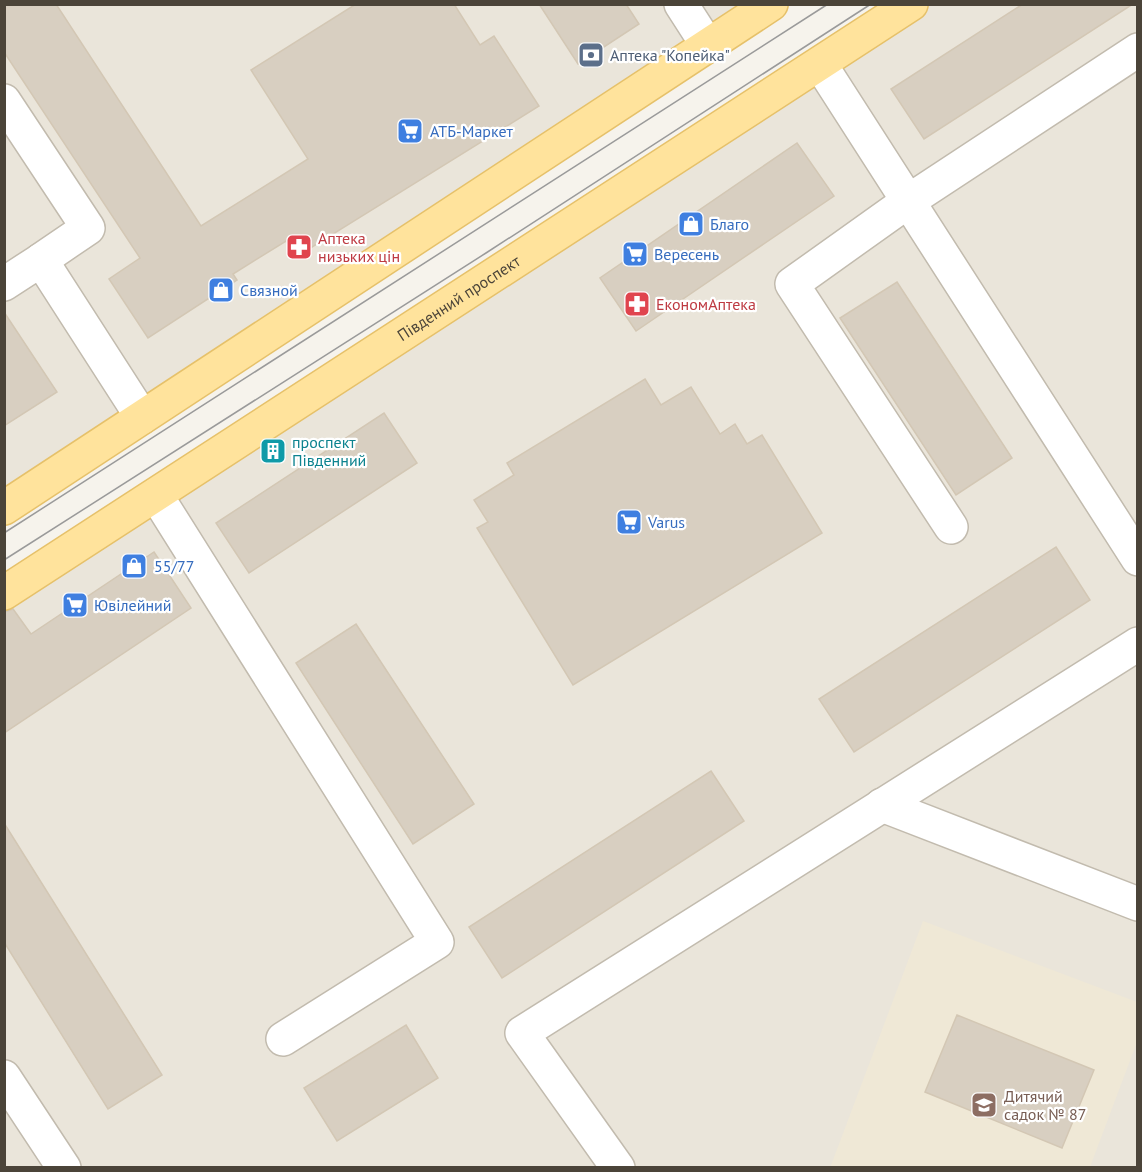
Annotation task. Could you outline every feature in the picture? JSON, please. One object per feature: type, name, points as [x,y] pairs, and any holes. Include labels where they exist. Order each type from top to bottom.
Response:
[{"type":"main road","points":[[4,508],[771,4]]},
{"type":"main road","name":"Південний проспект","points":[[4,593],[911,4]]},
{"type":"street","points":[[681,4],[708,46]]},
{"type":"street","points":[[951,527],[792,284],[907,202],[1137,50]]},
{"type":"street","points":[[820,64],[1137,559]]},
{"type":"street","points":[[4,100],[88,228],[4,284]]},
{"type":"street","points":[[41,260],[142,417]]},
{"type":"street","points":[[156,495],[437,942],[283,1039]]},
{"type":"street","points":[[618,1167],[522,1033],[1137,644]]},
{"type":"street","points":[[882,805],[1137,904]]},
{"type":"street","points":[[4,1077],[64,1167]]},
{"type":"shaded area","points":[[5,5],[771,5],[5,508]]},
{"type":"shaded area","points":[[912,5],[1137,5],[1137,1167],[5,1168],[5,593]]},
{"type":"shaded area","name":"Дитячий садок № 87","points":[[923,921],[1137,1002],[1137,1042],[1090,1167],[830,1168]]},
{"type":"building","points":[[4,4],[56,4],[201,226],[308,159],[251,70],[356,4],[454,4],[480,45],[494,36],[539,106],[296,257],[286,241],[233,274],[237,280],[148,338],[109,279],[140,258],[4,52]]},
{"type":"building","points":[[539,4],[626,4],[639,24],[578,64]]},
{"type":"building","points":[[1023,4],[1133,4],[924,139],[891,89]]},
{"type":"building","points":[[797,143],[834,196],[636,331],[600,278]]},
{"type":"building","points":[[897,282],[1012,458],[956,495],[840,318]]},
{"type":"building","points":[[4,312],[57,392],[4,426]]},
{"type":"building","points":[[645,379],[661,405],[691,387],[720,434],[735,424],[747,444],[762,435],[822,533],[573,685],[477,528],[488,522],[474,500],[514,475],[507,463]]},
{"type":"building","points":[[384,413],[417,463],[249,573],[216,523]]},
{"type":"building","points":[[1056,547],[1090,600],[854,752],[819,699]]},
{"type":"building","points":[[154,552],[191,608],[4,733],[4,612],[13,609],[31,634]]},
{"type":"building","points":[[356,624],[474,804],[413,844],[296,663]]},
{"type":"building","points":[[711,771],[744,821],[502,978],[469,927]]},
{"type":"building","points":[[4,823],[162,1075],[108,1109],[4,942]]},
{"type":"building","points":[[957,1015],[1094,1070],[1062,1148],[925,1092]]},
{"type":"building","points":[[406,1025],[438,1078],[337,1141],[304,1088]]},
{"type":"tram line","points":[[4,533],[828,4]]},
{"type":"tram line","points":[[4,560],[871,4]]},
{"type":"place","name":"Аптека \"Копейка\"","points":[[591,55]]},
{"type":"place","name":"АТБ-Маркет","points":[[410,131]]},
{"type":"place","name":"Благо","points":[[691,224]]},
{"type":"place","name":"Аптека низьких цін","points":[[299,247]]},
{"type":"place","name":"Вересень","points":[[635,254]]},
{"type":"place","name":"Связной","points":[[221,290]]},
{"type":"place","name":"ЕкономАптека","points":[[637,304]]},
{"type":"place","name":"проспект Південний","points":[[273,451]]},
{"type":"place","name":"Varus","points":[[629,522]]},
{"type":"place","name":"55/77","points":[[134,566]]},
{"type":"place","name":"Ювілейний","points":[[75,605]]},
{"type":"place","name":"Дитячий садок № 87","points":[[984,1105]]}]
